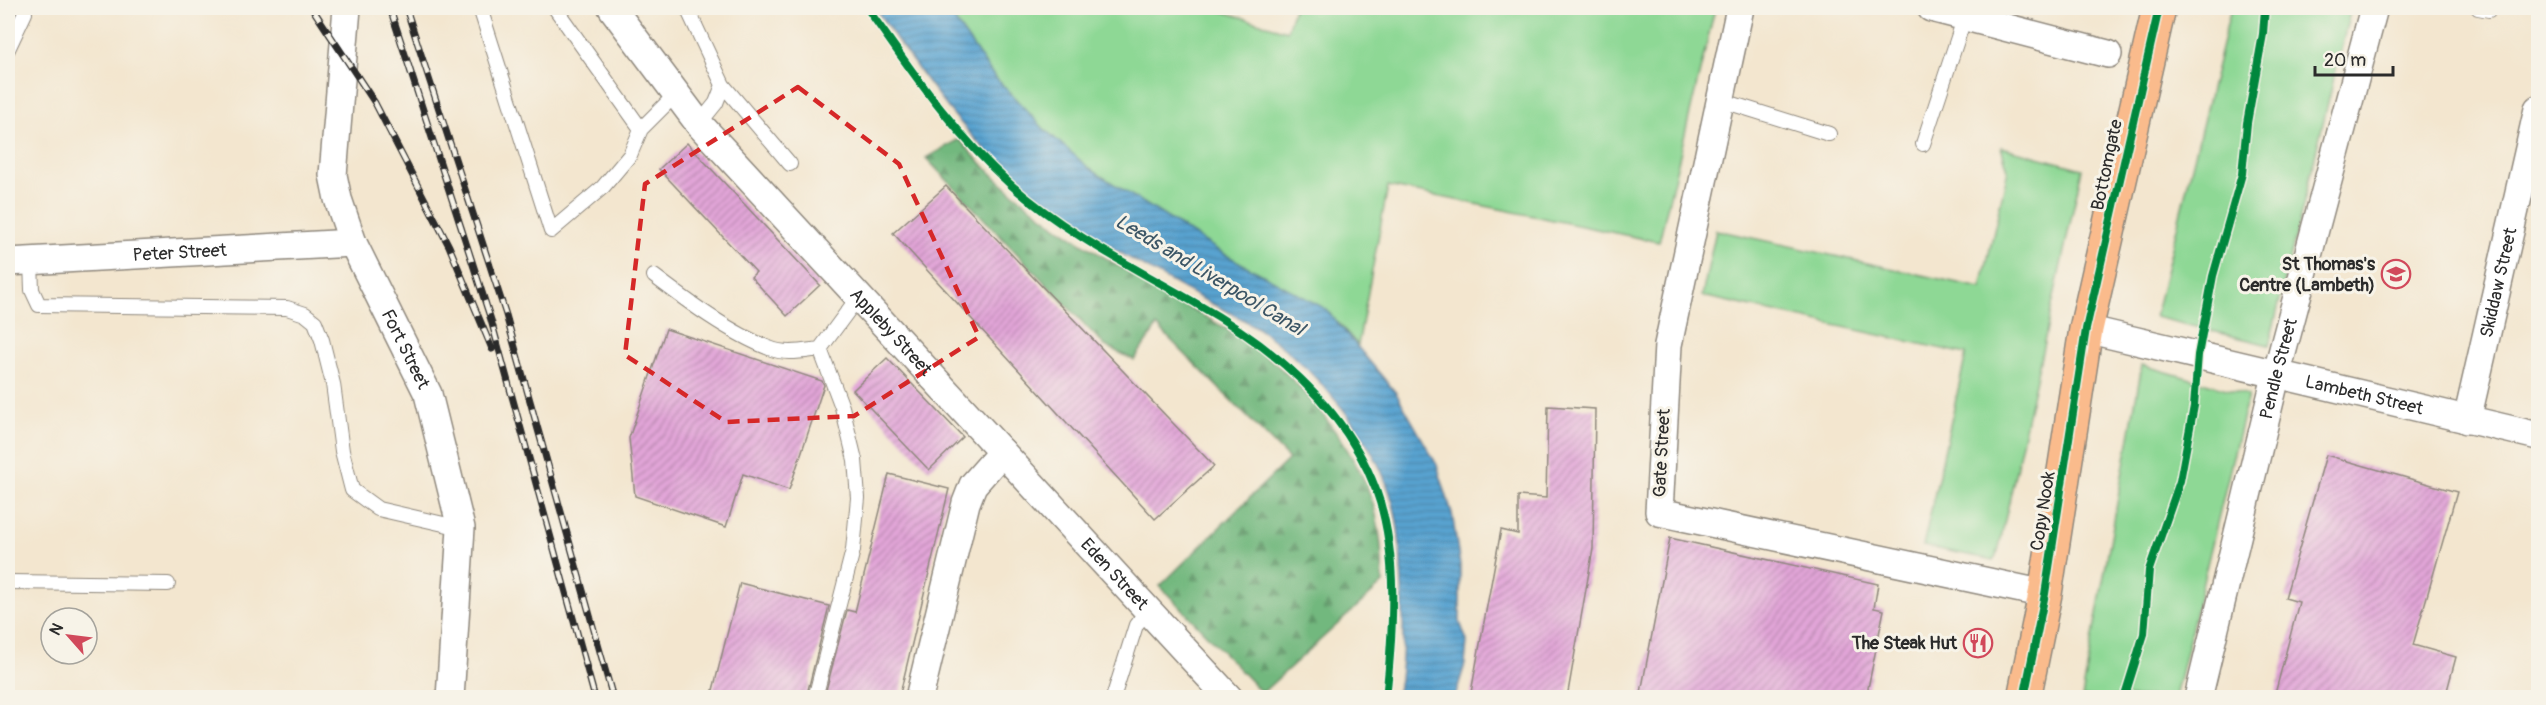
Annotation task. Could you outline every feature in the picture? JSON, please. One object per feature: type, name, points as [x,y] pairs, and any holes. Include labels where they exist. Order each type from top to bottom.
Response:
[{"type":"highway","name":"Bottomgate","points":[[2086,329],[2159,8]]},
{"type":"highway","name":"Copy Nook","points":[[2024,698],[2045,594],[2086,329]]},
{"type":"street","name":"Fort Street","points":[[347,8],[333,175],[338,199],[353,243],[428,394],[461,528],[450,698]]},
{"type":"street","name":"Appleby Street","points":[[612,8],[699,124],[1002,452]]},
{"type":"street","name":"Gate Street","points":[[1740,8],[1668,345],[1659,512],[2045,594]]},
{"type":"street","points":[[1931,8],[2108,54]]},
{"type":"street","name":"Pendle Street","points":[[2198,698],[2277,372],[2374,8]]},
{"type":"street","name":"Skiddaw Street","points":[[2468,420],[2538,108]]},
{"type":"street","name":"Peter Street","points":[[19,262],[353,243]]},
{"type":"street","name":"Lambeth Street","points":[[2086,329],[2277,372],[2538,436]]},
{"type":"street","points":[[919,698],[966,503],[973,485],[1002,452]]},
{"type":"street","name":"Eden Street","points":[[1002,452],[1228,698]]},
{"type":"lane","points":[[8,49],[25,13],[23,8]]},
{"type":"lane","points":[[480,8],[551,231],[603,187],[630,155],[641,129],[676,94]]},
{"type":"lane","points":[[555,8],[641,129]]},
{"type":"lane","points":[[687,8],[723,85],[790,164]]},
{"type":"lane","points":[[1923,144],[1965,16]]},
{"type":"lane","points":[[699,124],[716,103],[723,85]]},
{"type":"lane","points":[[1720,100],[1829,134]]},
{"type":"lane","points":[[19,262],[39,305],[287,308],[305,314],[315,322],[331,373],[342,451],[352,490],[378,509],[461,528]]},
{"type":"lane","points":[[654,276],[696,308],[770,349],[794,353],[820,349],[859,296]]},
{"type":"lane","points":[[815,698],[853,550],[858,498],[855,460],[842,406],[820,349]]},
{"type":"lane","points":[[8,582],[168,584]]},
{"type":"lane","points":[[1113,698],[1136,625],[1148,610]]},
{"type":"highlighted area","points":[[798,87],[899,164],[979,337],[854,416],[726,422],[625,355],[645,184]]},
{"type":"green space","points":[[946,8],[1211,8],[1287,31],[1294,8],[1714,8],[1714,13],[1659,242],[1388,186],[1358,345],[1326,309],[1224,254],[1090,169],[1043,128],[993,75]]},
{"type":"green space","points":[[2231,8],[2351,8],[2269,345],[2155,317]]},
{"type":"green space","points":[[959,139],[1009,190],[1064,232],[1237,335],[1266,356],[1315,405],[1357,466],[1367,487],[1376,516],[1381,545],[1383,583],[1262,693],[1160,586],[1289,459],[1157,326],[1134,360],[1105,346],[926,158]]},
{"type":"green space","points":[[2001,147],[2082,169],[1998,552],[1993,560],[1923,546],[1966,354],[1702,296],[1716,230],[1981,288],[2008,170]]},
{"type":"green space","points":[[2142,365],[2248,395],[2175,697],[2082,697]]},
{"type":"water","name":"Leeds and Liverpool Canal","points":[[875,8],[946,8],[993,75],[1043,128],[1090,169],[1224,254],[1326,309],[1396,393],[1437,465],[1452,513],[1460,565],[1460,622],[1467,641],[1465,664],[1455,697],[1397,697],[1402,656],[1403,614],[1400,544],[1395,513],[1385,478],[1373,454],[1343,409],[1306,368],[1266,334],[1108,245],[1029,191],[979,144],[935,92]]},
{"type":"building","points":[[687,143],[820,285],[787,316],[751,277],[756,272],[659,169]]},
{"type":"building","points":[[946,186],[1214,466],[1155,519],[893,233]]},
{"type":"building","points":[[666,329],[822,381],[824,385],[789,490],[743,474],[726,527],[635,496],[629,438]]},
{"type":"building","points":[[887,358],[963,437],[929,470],[853,390]]},
{"type":"building","points":[[1548,406],[1595,409],[1593,549],[1567,698],[1470,698],[1501,530],[1518,534],[1518,496],[1546,498]]},
{"type":"building","points":[[2326,455],[2457,492],[2413,645],[2456,657],[2445,698],[2274,698],[2299,602],[2285,598]]},
{"type":"building","points":[[889,474],[949,489],[899,698],[824,698],[847,610],[855,612]]},
{"type":"building","points":[[1670,538],[1878,584],[1874,608],[1884,610],[1866,698],[1640,698]]},
{"type":"building","points":[[740,583],[829,606],[806,698],[711,698]]},
{"type":"railway","points":[[312,8],[375,103],[449,246],[492,349]]},
{"type":"railway","points":[[390,8],[491,320],[595,698]]},
{"type":"railway","points":[[406,8],[506,315],[613,698]]},
{"type":"cycle path","points":[[867,8],[951,122],[1010,184],[1076,234],[1253,339],[1303,382],[1346,432],[1363,460],[1376,490],[1388,540],[1392,620],[1386,698]]},
{"type":"cycle path","points":[[2024,698],[2045,594],[2086,329],[2159,8]]},
{"type":"cycle path","points":[[2124,698],[2144,634],[2149,570],[2180,481],[2194,406],[2198,355],[2213,276],[2242,174],[2247,123],[2263,34],[2265,8]]},
{"type":"place","name":"St Thomas's Centre (Lambeth)","points":[[2396,274]]},
{"type":"place","name":"The Steak Hut","points":[[1978,643]]}]
